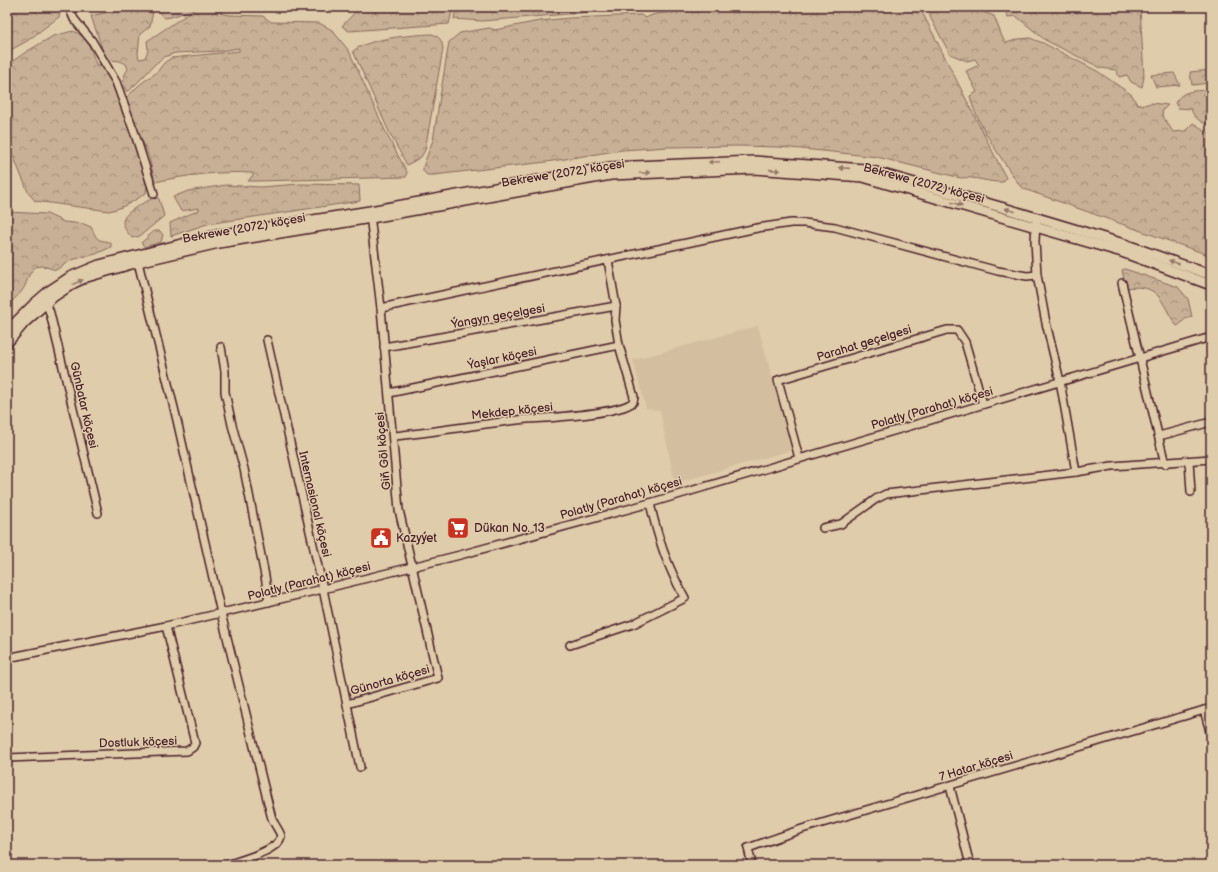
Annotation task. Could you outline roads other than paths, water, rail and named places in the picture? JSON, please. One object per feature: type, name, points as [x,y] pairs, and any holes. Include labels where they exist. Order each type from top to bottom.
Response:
[{"type":"main road","name":"Bekrewe (2072) köçesi","points":[[7,343],[24,323],[46,302],[74,284],[87,278],[138,262],[219,243],[370,215],[610,167],[754,161],[865,169],[1036,222],[1211,285]]},
{"type":"main road","name":"Bekrewe (2072) köçesi","points":[[7,331],[49,291],[70,277],[99,265],[217,235],[370,215]]},
{"type":"main road","name":"Bekrewe (2072) köçesi","points":[[1036,222],[1124,244],[1211,275]]},
{"type":"street","points":[[69,7],[74,19],[92,41],[116,82],[136,134],[154,194]]},
{"type":"street","name":"Giň Göl köçesi","points":[[370,215],[381,308],[400,510],[438,678]]},
{"type":"street","points":[[1036,222],[1035,241],[1037,275],[1046,323],[1060,381],[1076,472]]},
{"type":"street","points":[[381,308],[757,228],[791,223],[804,223],[848,230],[998,271],[1026,276],[1037,275]]},
{"type":"street","points":[[608,260],[616,306],[619,345]]},
{"type":"street","points":[[138,262],[176,416],[221,613],[271,816],[274,825],[281,836],[278,843],[270,849],[227,865]]},
{"type":"street","points":[[1122,283],[1165,464]]},
{"type":"street","name":"Günbatar köçesi","points":[[46,302],[50,313],[98,513]]},
{"type":"street","name":"Ýangyn geçelgesi","points":[[384,347],[616,306]]},
{"type":"street","name":"Parahat geçelgesi","points":[[799,458],[778,380],[947,330],[957,330],[965,342],[983,404]]},
{"type":"street","name":"Polatly (Parahat) köçesi","points":[[7,658],[166,626],[323,590],[412,567],[650,503],[1211,337]]},
{"type":"street","name":"Internasional köçesi","points":[[267,340],[323,590],[360,767]]},
{"type":"street","name":"Ýaşlar köçesi","points":[[389,393],[619,345]]},
{"type":"street","name":"Mekdep köçesi","points":[[393,436],[517,420],[601,412],[616,410],[630,405],[633,402],[634,397],[619,345]]},
{"type":"street","points":[[220,347],[225,371],[225,392],[244,469],[269,602]]},
{"type":"street","points":[[1159,436],[1211,422]]},
{"type":"street","points":[[823,528],[841,524],[876,499],[886,494],[1076,472],[1112,466],[1165,464],[1211,459]]},
{"type":"street","points":[[1188,462],[1191,492]]},
{"type":"street","points":[[570,645],[633,624],[685,598],[675,581],[662,548],[650,503]]},
{"type":"street","name":"Dostluk köçesi","points":[[7,758],[186,751],[193,747],[195,743],[166,626]]},
{"type":"street","name":"Günorta köçesi","points":[[347,704],[438,678]]},
{"type":"street","points":[[1208,709],[1211,735]]},
{"type":"street","name":"7 Hatar köçesi","points":[[752,865],[748,848],[802,829],[1208,709]]},
{"type":"street","points":[[950,786],[970,865]]},
{"type":"place","name":"Dükan No. 13","points":[[458,528]]},
{"type":"place","name":"Kazyýet","points":[[381,538]]}]
